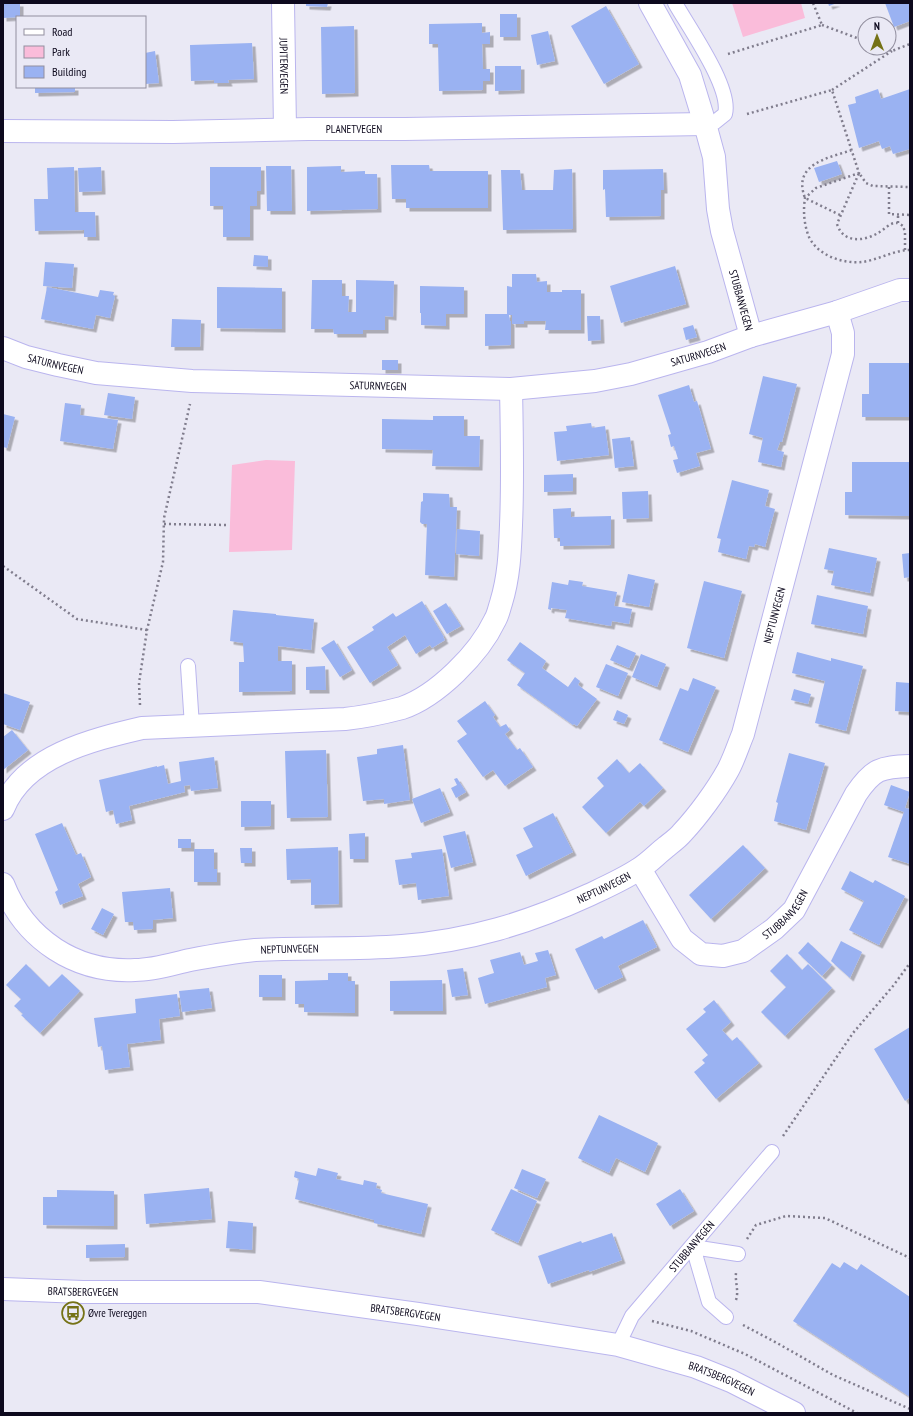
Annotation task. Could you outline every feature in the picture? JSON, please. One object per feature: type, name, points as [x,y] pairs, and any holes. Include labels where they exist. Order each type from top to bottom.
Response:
[{"type":"street","name":"JUPITERVEGEN","points":[[283,3],[285,129]]},
{"type":"street","name":"STUBBANVEGEN","points":[[650,3],[690,74],[714,157],[718,209],[722,231],[751,336],[838,312],[900,290],[910,290]]},
{"type":"street","name":"PLANETVEGEN","points":[[3,130],[173,132],[285,129],[705,124]]},
{"type":"street","name":"NEPTUNVEGEN","points":[[3,884],[9,900],[33,933],[56,951],[82,962],[111,970],[136,970],[163,967],[191,960],[254,950],[403,946],[462,938],[538,918],[610,886],[640,869],[681,834],[701,810],[728,770],[743,734],[843,354],[843,333],[838,312]]},
{"type":"street","name":"SATURNVEGEN","points":[[3,348],[26,357],[96,373],[192,381],[511,389],[595,381],[631,374],[708,352],[751,336]]},
{"type":"street","points":[[4,804],[19,782],[36,767],[86,743],[112,735],[142,728],[366,717],[402,707],[417,701],[446,681],[470,658],[496,620],[505,589],[510,566],[512,501],[511,389]]},
{"type":"street","name":"STUBBANVEGEN","points":[[640,869],[682,939],[701,954],[723,956],[743,951],[774,929],[794,910],[856,794],[867,779],[879,770],[892,766],[910,766]]},
{"type":"street","name":"BRATSBERGVEGEN","points":[[3,1289],[83,1292],[259,1292],[418,1314],[618,1345],[696,1367],[731,1381],[794,1413]]},
{"type":"lane","points":[[675,3],[710,63],[722,87],[726,103],[724,114],[720,118],[715,122],[705,124]]},
{"type":"lane","points":[[188,666],[192,726]]},
{"type":"lane","name":"STUBBANVEGEN","points":[[618,1345],[632,1316],[693,1247],[772,1152]]},
{"type":"lane","points":[[726,1317],[709,1302],[693,1247],[738,1254]]},
{"type":"path","points":[[813,3],[822,25]]},
{"type":"path","points":[[728,54],[822,25],[857,38]]},
{"type":"path","points":[[897,49],[910,44]]},
{"type":"path","points":[[747,114],[832,90],[884,56]]},
{"type":"path","points":[[832,90],[859,173],[866,183],[873,186],[910,187]]},
{"type":"path","points":[[852,150],[818,162],[809,167],[805,173],[802,181],[802,190],[809,238],[816,247],[840,260],[862,262],[905,250],[910,250]]},
{"type":"path","points":[[804,198],[816,188],[859,173]]},
{"type":"path","points":[[859,173],[840,215],[837,224],[839,230],[847,238],[853,239],[878,234],[891,224],[898,223],[903,226],[905,232],[905,250]]},
{"type":"path","points":[[889,186],[889,214],[910,215]]},
{"type":"path","points":[[804,198],[840,215]]},
{"type":"path","points":[[898,215],[898,223]]},
{"type":"path","points":[[142,728],[138,683],[147,630],[163,562],[164,518],[190,404],[192,381]]},
{"type":"path","points":[[164,524],[226,525]]},
{"type":"path","points":[[3,566],[77,619],[147,630]]},
{"type":"path","points":[[772,1152],[853,1033],[893,986],[910,963]]},
{"type":"path","points":[[910,1258],[825,1218],[786,1216],[756,1225],[738,1254],[736,1282],[738,1294],[734,1306],[726,1317],[777,1343],[833,1375],[910,1409]]},
{"type":"path","points":[[632,1316],[691,1331],[745,1354],[856,1413]]},
{"type":"green space","points":[[732,3],[801,3],[805,18],[743,37]]},
{"type":"green space","points":[[266,460],[295,461],[292,550],[229,552],[232,465]]},
{"type":"building","points":[[3,3],[20,3],[20,16],[3,18]]},
{"type":"building","points":[[306,3],[328,3],[327,7],[306,6]]},
{"type":"building","points":[[828,3],[837,3],[829,6]]},
{"type":"building","points":[[885,3],[910,3],[910,21],[897,26],[897,16],[890,16]]},
{"type":"building","points":[[606,6],[639,64],[604,84],[571,26]]},
{"type":"building","points":[[500,14],[517,14],[517,37],[500,37]]},
{"type":"building","points":[[482,23],[482,33],[490,32],[490,44],[482,44],[483,69],[490,69],[490,81],[483,81],[483,90],[439,91],[438,44],[429,44],[429,24]]},
{"type":"building","points":[[354,26],[355,93],[322,94],[321,27]]},
{"type":"building","points":[[548,31],[555,61],[537,65],[531,35]]},
{"type":"building","points":[[252,43],[254,79],[228,80],[229,83],[214,83],[214,80],[191,81],[190,45]]},
{"type":"building","points":[[155,51],[159,83],[146,84],[146,53]]},
{"type":"building","points":[[495,66],[521,66],[521,90],[495,91]]},
{"type":"building","points":[[35,88],[75,88],[75,92],[35,93]]},
{"type":"building","points":[[878,89],[881,99],[910,89],[910,149],[893,154],[890,146],[882,149],[879,141],[859,148],[848,105],[856,103],[855,97]]},
{"type":"building","points":[[837,161],[842,174],[819,182],[814,168]]},
{"type":"building","points":[[391,165],[429,165],[430,171],[488,171],[488,208],[406,208],[406,199],[392,199]]},
{"type":"building","points":[[266,166],[291,166],[292,211],[267,211]]},
{"type":"building","points":[[341,166],[341,172],[365,171],[365,174],[377,174],[378,209],[307,211],[307,167]]},
{"type":"building","points":[[74,167],[75,212],[95,212],[96,237],[84,237],[84,230],[35,231],[34,199],[48,199],[47,168]]},
{"type":"building","points":[[101,167],[102,191],[79,192],[78,168]]},
{"type":"building","points":[[210,167],[261,167],[261,191],[257,191],[257,206],[250,206],[250,237],[223,237],[223,206],[210,206]]},
{"type":"building","points":[[572,169],[573,229],[503,230],[501,170],[520,170],[522,190],[553,190],[554,170]]},
{"type":"building","points":[[663,169],[664,190],[661,190],[661,216],[606,217],[605,189],[603,190],[603,170]]},
{"type":"building","points":[[254,255],[268,256],[268,267],[253,266]]},
{"type":"building","points":[[45,262],[74,264],[72,288],[43,286]]},
{"type":"building","points":[[675,266],[686,304],[621,323],[610,286]]},
{"type":"building","points":[[512,274],[536,274],[537,282],[547,281],[547,292],[581,290],[581,330],[545,330],[546,321],[524,321],[524,324],[512,324],[512,315],[509,315],[511,321],[511,345],[485,346],[485,314],[507,314],[507,286],[512,287]]},
{"type":"building","points":[[312,280],[342,280],[342,296],[349,296],[348,312],[356,312],[356,280],[394,281],[393,317],[385,316],[385,330],[363,330],[363,334],[334,334],[333,329],[311,329]]},
{"type":"building","points":[[420,286],[464,287],[464,314],[446,314],[446,326],[421,325]]},
{"type":"building","points":[[47,287],[98,297],[100,290],[114,292],[113,295],[115,296],[110,318],[96,315],[93,329],[41,319]]},
{"type":"building","points":[[217,287],[282,288],[282,329],[217,328]]},
{"type":"building","points":[[587,316],[600,316],[601,340],[588,341]]},
{"type":"building","points":[[172,319],[201,320],[200,347],[171,347]]},
{"type":"building","points":[[693,325],[697,337],[686,340],[683,328]]},
{"type":"building","points":[[382,360],[398,360],[398,370],[382,370]]},
{"type":"building","points":[[869,363],[910,363],[910,417],[862,417],[862,394],[869,394]]},
{"type":"building","points":[[763,376],[797,384],[782,442],[780,442],[777,450],[784,452],[781,467],[758,462],[763,438],[749,434]]},
{"type":"building","points":[[689,385],[694,402],[697,401],[711,449],[696,453],[700,466],[677,473],[673,460],[678,459],[674,446],[671,447],[668,435],[671,434],[658,395]]},
{"type":"building","points":[[108,393],[135,397],[132,419],[104,415]]},
{"type":"building","points":[[65,403],[81,405],[80,415],[118,420],[113,449],[60,441]]},
{"type":"building","points":[[3,414],[15,417],[7,448],[3,447]]},
{"type":"building","points":[[433,416],[464,416],[464,436],[480,436],[479,467],[432,466],[433,450],[382,449],[382,419],[433,420]]},
{"type":"building","points":[[591,423],[592,428],[605,426],[609,455],[557,461],[554,432],[567,431],[566,426]]},
{"type":"building","points":[[630,437],[634,466],[615,468],[612,439]]},
{"type":"building","points":[[852,462],[910,462],[910,516],[845,515],[845,492],[852,492]]},
{"type":"building","points":[[573,474],[573,491],[544,492],[544,475]]},
{"type":"building","points":[[732,480],[769,490],[765,506],[775,509],[765,547],[755,544],[754,547],[749,546],[746,559],[718,552],[721,539],[717,538]]},
{"type":"building","points":[[648,491],[649,518],[623,519],[622,492]]},
{"type":"building","points":[[423,493],[449,494],[450,507],[457,507],[454,577],[425,575],[427,524],[422,524],[420,522]]},
{"type":"building","points":[[571,508],[571,517],[611,516],[611,545],[560,546],[560,538],[554,538],[553,509]]},
{"type":"building","points":[[457,529],[480,531],[479,556],[456,554]]},
{"type":"building","points":[[829,548],[877,558],[870,593],[831,585],[834,571],[824,569]]},
{"type":"building","points":[[910,553],[910,577],[904,578],[902,554]]},
{"type":"building","points":[[628,574],[655,580],[649,607],[622,602]]},
{"type":"building","points":[[569,580],[583,582],[582,586],[617,592],[614,606],[632,609],[629,624],[612,621],[611,626],[565,618],[567,610],[548,609],[552,582],[568,585]]},
{"type":"building","points":[[704,581],[742,591],[724,658],[687,648]]},
{"type":"building","points":[[817,595],[868,606],[863,634],[811,624]]},
{"type":"building","points":[[422,601],[445,640],[432,648],[430,645],[416,654],[405,635],[387,647],[398,665],[370,683],[347,647],[374,630],[372,627],[393,613],[396,617]]},
{"type":"building","points":[[446,603],[461,626],[447,634],[433,611]]},
{"type":"building","points":[[233,610],[314,619],[311,650],[278,646],[278,661],[292,661],[292,691],[239,692],[239,662],[244,662],[243,643],[230,641]]},
{"type":"building","points":[[334,640],[352,670],[340,677],[321,648]]},
{"type":"building","points":[[520,642],[546,661],[542,668],[568,687],[575,677],[580,681],[578,685],[597,699],[577,726],[574,724],[573,725],[517,685],[525,673],[507,660]]},
{"type":"building","points":[[617,645],[636,653],[629,668],[610,660]]},
{"type":"building","points":[[797,652],[831,661],[831,658],[863,666],[846,731],[815,723],[825,681],[792,673]]},
{"type":"building","points":[[641,654],[666,664],[657,687],[632,677]]},
{"type":"building","points":[[606,664],[628,673],[618,696],[596,687]]},
{"type":"building","points":[[325,666],[326,690],[306,690],[306,667]]},
{"type":"building","points":[[693,678],[716,687],[688,752],[659,740],[680,688],[688,691]]},
{"type":"building","points":[[896,682],[910,683],[910,712],[895,711]]},
{"type":"building","points":[[794,689],[811,694],[808,704],[791,700]]},
{"type":"building","points":[[3,693],[30,702],[20,730],[3,724]]},
{"type":"building","points":[[485,701],[495,715],[493,717],[500,727],[506,724],[510,730],[505,734],[517,750],[520,748],[533,767],[505,786],[493,770],[483,777],[457,741],[467,734],[457,721]]},
{"type":"building","points":[[617,710],[628,715],[624,724],[613,720]]},
{"type":"building","points":[[12,730],[28,750],[3,770],[3,737]]},
{"type":"building","points":[[403,745],[410,800],[384,804],[384,799],[363,801],[357,757],[377,754],[377,749]]},
{"type":"building","points":[[326,750],[328,817],[287,818],[285,751]]},
{"type":"building","points":[[789,753],[825,763],[806,830],[774,821],[778,803],[776,802]]},
{"type":"building","points":[[214,757],[218,788],[191,791],[190,785],[184,786],[185,792],[129,806],[132,820],[116,824],[113,810],[106,812],[99,780],[164,765],[168,784],[181,781],[179,762]]},
{"type":"building","points":[[617,759],[629,773],[640,763],[663,788],[644,806],[640,802],[606,833],[582,807],[604,786],[597,778]]},
{"type":"building","points":[[457,778],[466,792],[456,798],[451,788],[457,785],[454,779]]},
{"type":"building","points":[[891,785],[910,792],[905,808],[910,809],[910,864],[888,857],[904,812],[884,805]]},
{"type":"building","points":[[440,788],[450,812],[421,823],[412,799]]},
{"type":"building","points":[[241,801],[271,801],[271,826],[241,827]]},
{"type":"building","points":[[553,813],[573,852],[526,876],[516,855],[533,847],[523,828]]},
{"type":"building","points":[[62,823],[76,855],[81,853],[91,877],[78,884],[83,896],[60,905],[55,892],[58,890],[35,834]]},
{"type":"building","points":[[465,831],[473,862],[451,868],[443,836]]},
{"type":"building","points":[[365,833],[365,859],[350,859],[349,834]]},
{"type":"building","points":[[178,839],[191,839],[191,848],[178,848]]},
{"type":"building","points":[[743,845],[765,868],[711,919],[689,895]]},
{"type":"building","points":[[338,847],[339,904],[311,905],[311,879],[287,880],[286,849]]},
{"type":"building","points":[[240,848],[252,848],[252,863],[241,863]]},
{"type":"building","points":[[194,849],[214,849],[214,869],[217,869],[217,882],[194,882]]},
{"type":"building","points":[[442,849],[449,896],[418,900],[416,883],[399,885],[395,860],[412,858],[411,853]]},
{"type":"building","points":[[850,871],[873,883],[875,880],[905,896],[879,945],[849,930],[864,901],[841,889]]},
{"type":"building","points":[[170,888],[173,918],[153,920],[153,929],[134,930],[133,922],[125,922],[122,892]]},
{"type":"building","points":[[102,908],[114,914],[103,935],[91,929]]},
{"type":"building","points":[[643,920],[657,947],[618,966],[623,977],[595,990],[575,949],[602,936],[604,939]]},
{"type":"building","points":[[841,941],[862,952],[850,978],[831,961]]},
{"type":"building","points":[[808,942],[832,965],[822,976],[798,953]]},
{"type":"building","points":[[548,950],[556,975],[545,978],[547,987],[485,1004],[478,978],[494,973],[490,960],[520,952],[524,965],[538,961],[535,953]]},
{"type":"building","points":[[787,954],[802,970],[808,964],[832,988],[785,1036],[761,1012],[786,987],[770,971]]},
{"type":"building","points":[[26,964],[49,987],[62,974],[80,991],[40,1033],[21,1015],[23,1014],[14,1006],[21,999],[6,985]]},
{"type":"building","points":[[463,968],[468,995],[452,997],[447,970]]},
{"type":"building","points":[[328,973],[348,973],[348,981],[355,981],[355,1013],[304,1012],[304,1004],[295,1004],[295,981],[328,980]]},
{"type":"building","points":[[259,975],[282,975],[282,997],[259,997]]},
{"type":"building","points":[[442,980],[443,1011],[390,1011],[390,981]]},
{"type":"building","points":[[209,988],[212,1008],[182,1012],[179,991]]},
{"type":"building","points":[[177,994],[180,1016],[159,1019],[161,1040],[127,1044],[130,1067],[105,1070],[102,1046],[98,1047],[94,1018],[136,1013],[135,999]]},
{"type":"building","points":[[714,1000],[731,1022],[722,1030],[732,1041],[737,1037],[759,1063],[716,1099],[694,1072],[705,1063],[702,1060],[708,1055],[686,1029],[706,1012],[703,1009]]},
{"type":"building","points":[[910,1027],[910,1097],[905,1101],[874,1049]]},
{"type":"building","points":[[599,1115],[658,1143],[645,1172],[616,1158],[609,1173],[578,1158]]},
{"type":"building","points":[[318,1168],[338,1173],[336,1179],[363,1185],[364,1180],[377,1183],[376,1188],[382,1190],[381,1193],[428,1204],[421,1234],[374,1223],[374,1220],[295,1199],[299,1179],[294,1177],[295,1171],[316,1176]]},
{"type":"building","points":[[522,1169],[546,1179],[537,1198],[514,1188]]},
{"type":"building","points":[[209,1188],[212,1219],[146,1224],[144,1194]]},
{"type":"building","points":[[511,1189],[537,1201],[518,1243],[491,1230]]},
{"type":"building","points":[[680,1189],[694,1211],[670,1226],[656,1204]]},
{"type":"building","points":[[57,1190],[114,1191],[114,1226],[43,1225],[43,1197],[57,1197]]},
{"type":"building","points":[[228,1221],[253,1223],[252,1250],[226,1248]]},
{"type":"building","points":[[612,1233],[622,1260],[589,1272],[589,1270],[548,1284],[538,1256],[581,1241],[582,1243]]},
{"type":"building","points":[[125,1244],[125,1257],[86,1258],[86,1245]]},
{"type":"building","points":[[844,1262],[857,1270],[861,1264],[910,1297],[910,1397],[793,1321],[832,1263],[840,1268]]},
{"type":"place","name":"Øvre Tvereggen","points":[[73,1313]]}]
